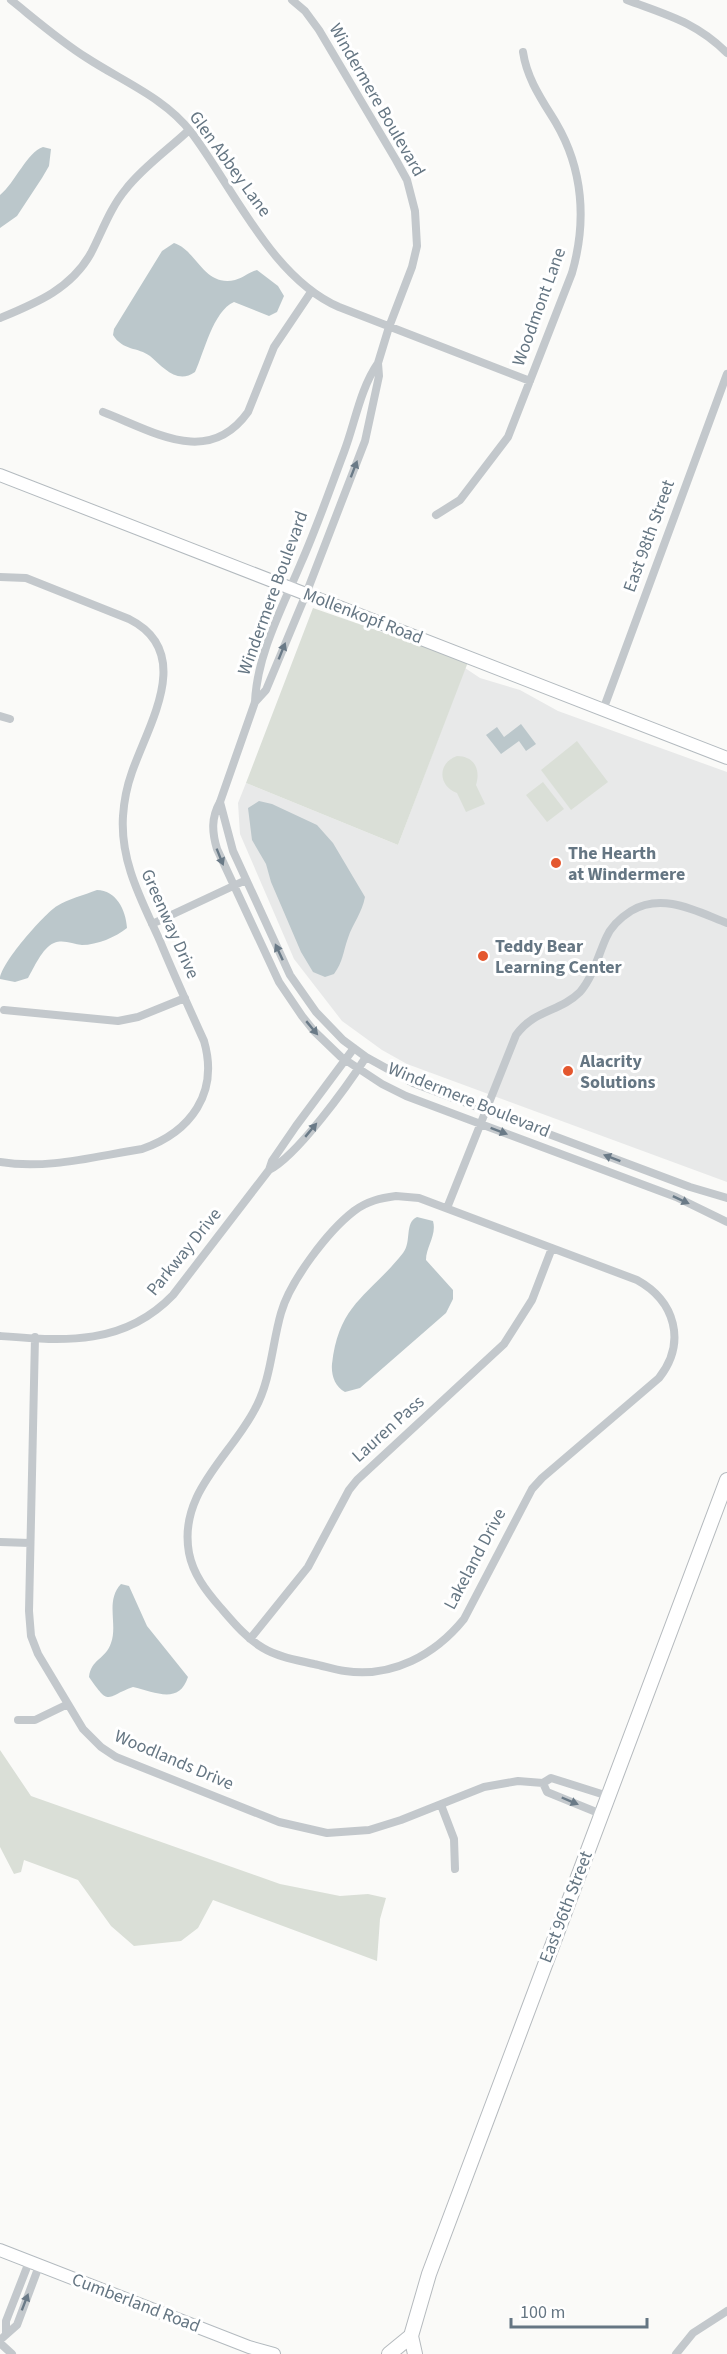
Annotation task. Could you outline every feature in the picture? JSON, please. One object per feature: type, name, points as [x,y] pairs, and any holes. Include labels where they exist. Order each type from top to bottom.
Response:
[{"type":"main road","name":"East 96th Street","points":[[415,2354],[411,2336],[429,2274],[727,1480]]},
{"type":"main road","points":[[389,2354],[411,2336]]},
{"type":"street","name":"Glen Abbey Lane","points":[[11,0],[57,37],[151,96],[189,130],[279,261],[311,292],[327,302],[530,381]]},
{"type":"street","name":"Windermere Boulevard","points":[[292,0],[305,11],[320,31],[396,160],[410,191],[415,211],[417,246],[412,267],[378,363],[369,376],[348,441],[301,564],[289,588],[262,663],[255,702],[220,802],[213,813],[213,836],[233,886],[279,982],[314,1031],[345,1060],[393,1090],[676,1197],[727,1222]]},
{"type":"street","points":[[627,0],[694,26],[727,53]]},
{"type":"street","name":"Woodmont Lane","points":[[436,515],[460,500],[499,452],[511,430],[573,270],[580,238],[579,185],[571,154],[530,78],[523,52]]},
{"type":"street","points":[[0,318],[57,291],[71,279],[90,255],[112,209],[126,187],[189,130]]},
{"type":"street","points":[[103,412],[179,441],[202,442],[220,437],[242,421],[274,347],[311,292]]},
{"type":"street","name":"Windermere Boulevard","points":[[255,702],[266,690],[306,594],[364,441],[379,376],[378,363]]},
{"type":"street","name":"East 98th Street","points":[[603,710],[727,374]]},
{"type":"street","name":"Mollenkopf Road","points":[[0,475],[727,758]]},
{"type":"street","name":"Greenway Drive","points":[[0,577],[26,578],[129,619],[144,628],[158,647],[165,669],[164,687],[125,795],[123,817],[128,868],[204,1041],[208,1056],[208,1071],[202,1099],[196,1111],[180,1130],[156,1144],[142,1149],[47,1164],[13,1165],[0,1162]]},
{"type":"street","points":[[0,716],[10,719]]},
{"type":"street","name":"Windermere Boulevard","points":[[220,802],[225,813],[229,839],[283,960],[304,997],[331,1029],[354,1048],[412,1083],[690,1187],[727,1198]]},
{"type":"street","points":[[152,924],[246,880]]},
{"type":"street","points":[[447,1208],[484,1110],[516,1035],[532,1018],[563,1004],[578,994],[589,978],[611,928],[627,914],[647,904],[666,902],[727,923]]},
{"type":"street","points":[[4,1010],[118,1021],[138,1017],[185,998]]},
{"type":"street","name":"Parkway Drive","points":[[0,1336],[99,1337],[129,1328],[156,1312],[173,1295],[269,1170],[272,1161],[290,1134],[354,1048]]},
{"type":"street","name":"Parkway Drive","points":[[269,1170],[280,1165],[311,1130],[366,1057]]},
{"type":"street","name":"Lakeland Drive","points":[[403,1196],[419,1198],[552,1248],[637,1280],[661,1298],[670,1314],[674,1346],[669,1361],[659,1378],[532,1489],[464,1619],[451,1635],[432,1650],[395,1668],[346,1671],[271,1652],[250,1639],[236,1626],[200,1582],[189,1555],[188,1528],[193,1504],[203,1483],[241,1431],[259,1401],[286,1298],[310,1260],[354,1210],[380,1198],[403,1196]]},
{"type":"street","name":"Lauren Pass","points":[[250,1639],[308,1567],[349,1490],[357,1480],[504,1344],[532,1300],[552,1248]]},
{"type":"street","name":"Woodlands Drive","points":[[35,1338],[29,1611],[31,1636],[38,1654],[91,1739],[116,1758],[292,1826],[327,1833],[369,1830],[471,1792],[518,1781],[543,1783],[551,1778],[608,1796]]},
{"type":"street","points":[[0,1542],[30,1543]]},
{"type":"street","points":[[18,1720],[35,1720],[68,1704]]},
{"type":"street","points":[[543,1783],[547,1792],[602,1814]]},
{"type":"street","points":[[441,1805],[454,1839],[455,1869]]},
{"type":"street","name":"Cumberland Road","points":[[0,2250],[249,2347],[274,2354]]},
{"type":"street","points":[[12,2354],[2,2339],[6,2321],[34,2264]]},
{"type":"street","points":[[676,2354],[696,2330],[727,2311]]},
{"type":"shaded area","points":[[43,147],[51,149],[49,166],[17,216],[0,228],[0,195],[26,161]]},
{"type":"shaded area","points":[[174,243],[182,247],[215,278],[224,281],[235,280],[257,270],[278,286],[284,296],[277,312],[269,316],[234,302],[227,307],[220,314],[210,333],[195,372],[182,377],[171,373],[145,353],[121,344],[113,335],[114,329],[162,251]]},
{"type":"shaded area","points":[[313,608],[468,662],[398,845],[246,783]]},
{"type":"shaded area","points":[[465,668],[480,678],[520,690],[558,711],[727,772],[727,1182],[407,1064],[382,1050],[342,1021],[294,959],[240,834],[238,803],[246,783],[398,845]]},
{"type":"shaded area","points":[[521,724],[536,744],[526,751],[519,741],[501,754],[486,735],[497,727],[504,737]]},
{"type":"shaded area","points":[[577,741],[608,782],[571,810],[541,770]]},
{"type":"shaded area","points":[[457,756],[468,758],[475,764],[478,774],[476,785],[485,804],[466,812],[457,793],[446,785],[442,774],[450,759]]},
{"type":"shaded area","points":[[543,782],[564,809],[547,822],[526,795]]},
{"type":"shaded area","points":[[259,801],[272,804],[317,825],[333,843],[365,897],[334,974],[325,977],[313,972],[301,952],[271,882],[266,864],[252,840],[248,808]]},
{"type":"shaded area","points":[[97,890],[110,893],[119,902],[125,914],[127,928],[94,944],[82,945],[61,941],[54,943],[42,954],[28,978],[15,982],[0,979],[7,962],[15,951],[51,911],[66,901]]},
{"type":"shaded area","points":[[417,1217],[433,1221],[434,1231],[426,1260],[453,1290],[453,1299],[446,1313],[360,1388],[345,1392],[336,1384],[332,1368],[341,1327],[357,1302],[406,1249],[409,1228]]},
{"type":"shaded area","points":[[121,1584],[129,1586],[147,1626],[188,1677],[179,1691],[165,1694],[133,1687],[108,1697],[101,1693],[89,1677],[93,1666],[106,1653],[111,1643],[114,1598]]},
{"type":"shaded area","points":[[0,1750],[31,1796],[280,1884],[340,1896],[368,1894],[386,1898],[380,1919],[377,1961],[213,1900],[198,1928],[181,1941],[134,1946],[111,1926],[78,1880],[24,1860],[21,1872],[14,1874],[0,1847]]},
{"type":"place","name":"The Hearth at Windermere","points":[[556,863]]},
{"type":"place","name":"Teddy Bear Learning Center","points":[[483,956]]},
{"type":"place","name":"Alacrity Solutions","points":[[568,1071]]}]
